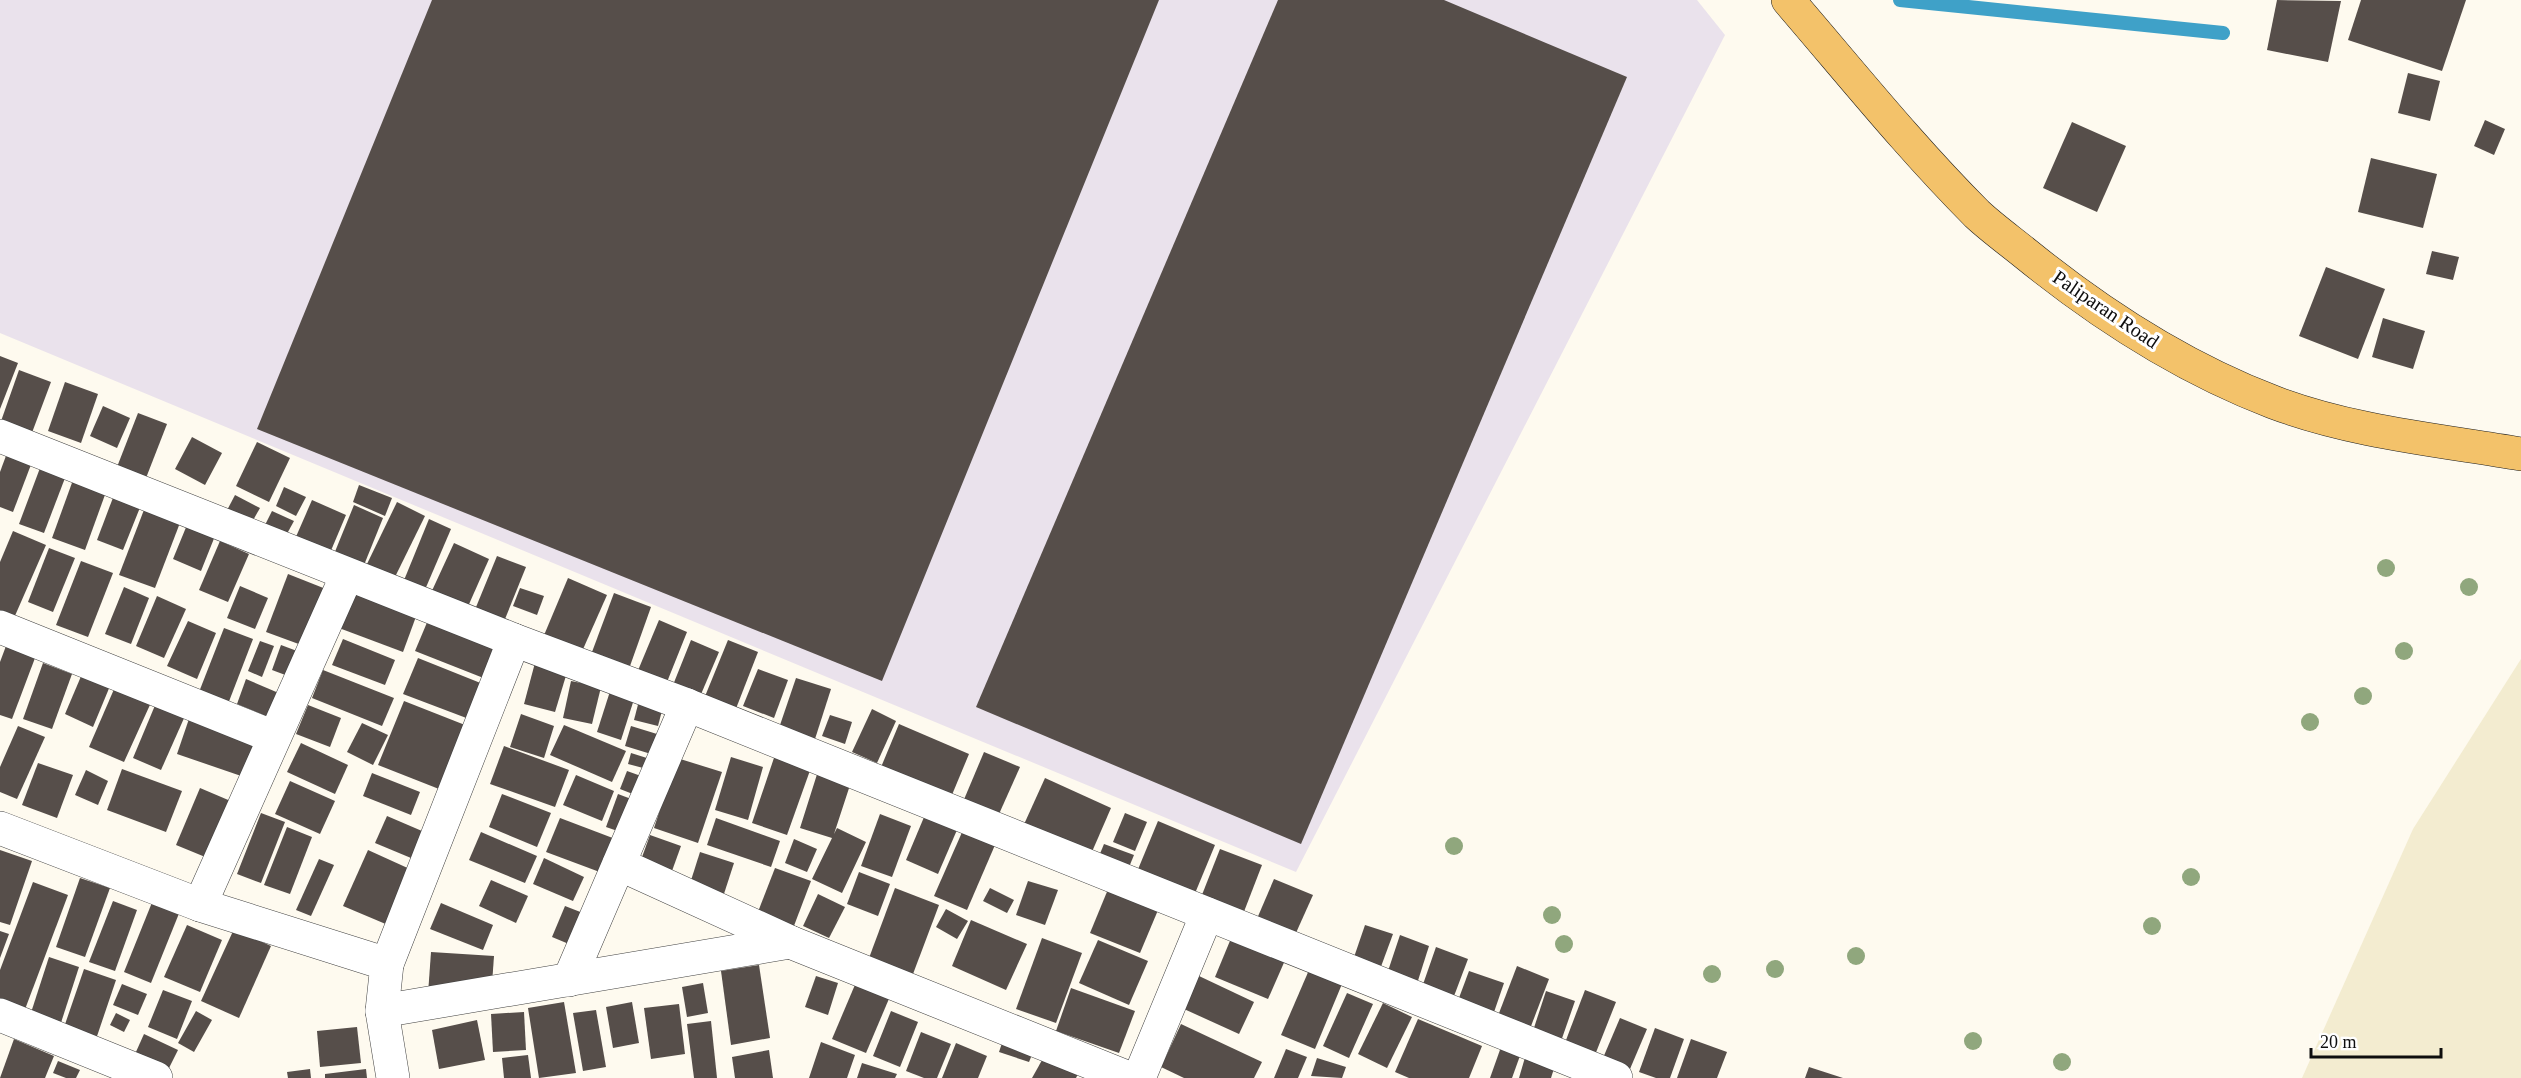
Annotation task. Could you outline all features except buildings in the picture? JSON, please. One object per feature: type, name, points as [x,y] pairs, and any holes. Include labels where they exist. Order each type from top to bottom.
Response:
[{"type":"main road","name":"Paliparan Road","points":[[1788,0],[1923,156],[1979,215],[2043,267],[2121,325],[2200,368],[2273,402],[2342,424],[2521,454]]},
{"type":"street","points":[[0,436],[347,575],[687,705],[1616,1078]]},
{"type":"street","points":[[200,905],[347,575]]},
{"type":"street","points":[[0,627],[274,737]]},
{"type":"street","points":[[393,1078],[382,1011],[387,963],[514,640]]},
{"type":"street","points":[[569,980],[687,705]]},
{"type":"street","points":[[0,828],[200,905],[387,963]]},
{"type":"street","points":[[619,864],[790,942],[1129,1078]]},
{"type":"street","points":[[1139,1078],[1207,914]]},
{"type":"street","points":[[382,1011],[790,942]]},
{"type":"street","points":[[0,1016],[156,1078]]},
{"type":"shaded area","points":[[0,0],[1697,0],[1725,35],[1296,872],[0,333]]},
{"type":"shaded area","points":[[2521,659],[2521,1078],[2302,1078],[2413,829]]},
{"type":"waterway","points":[[1900,0],[2223,33]]}]
